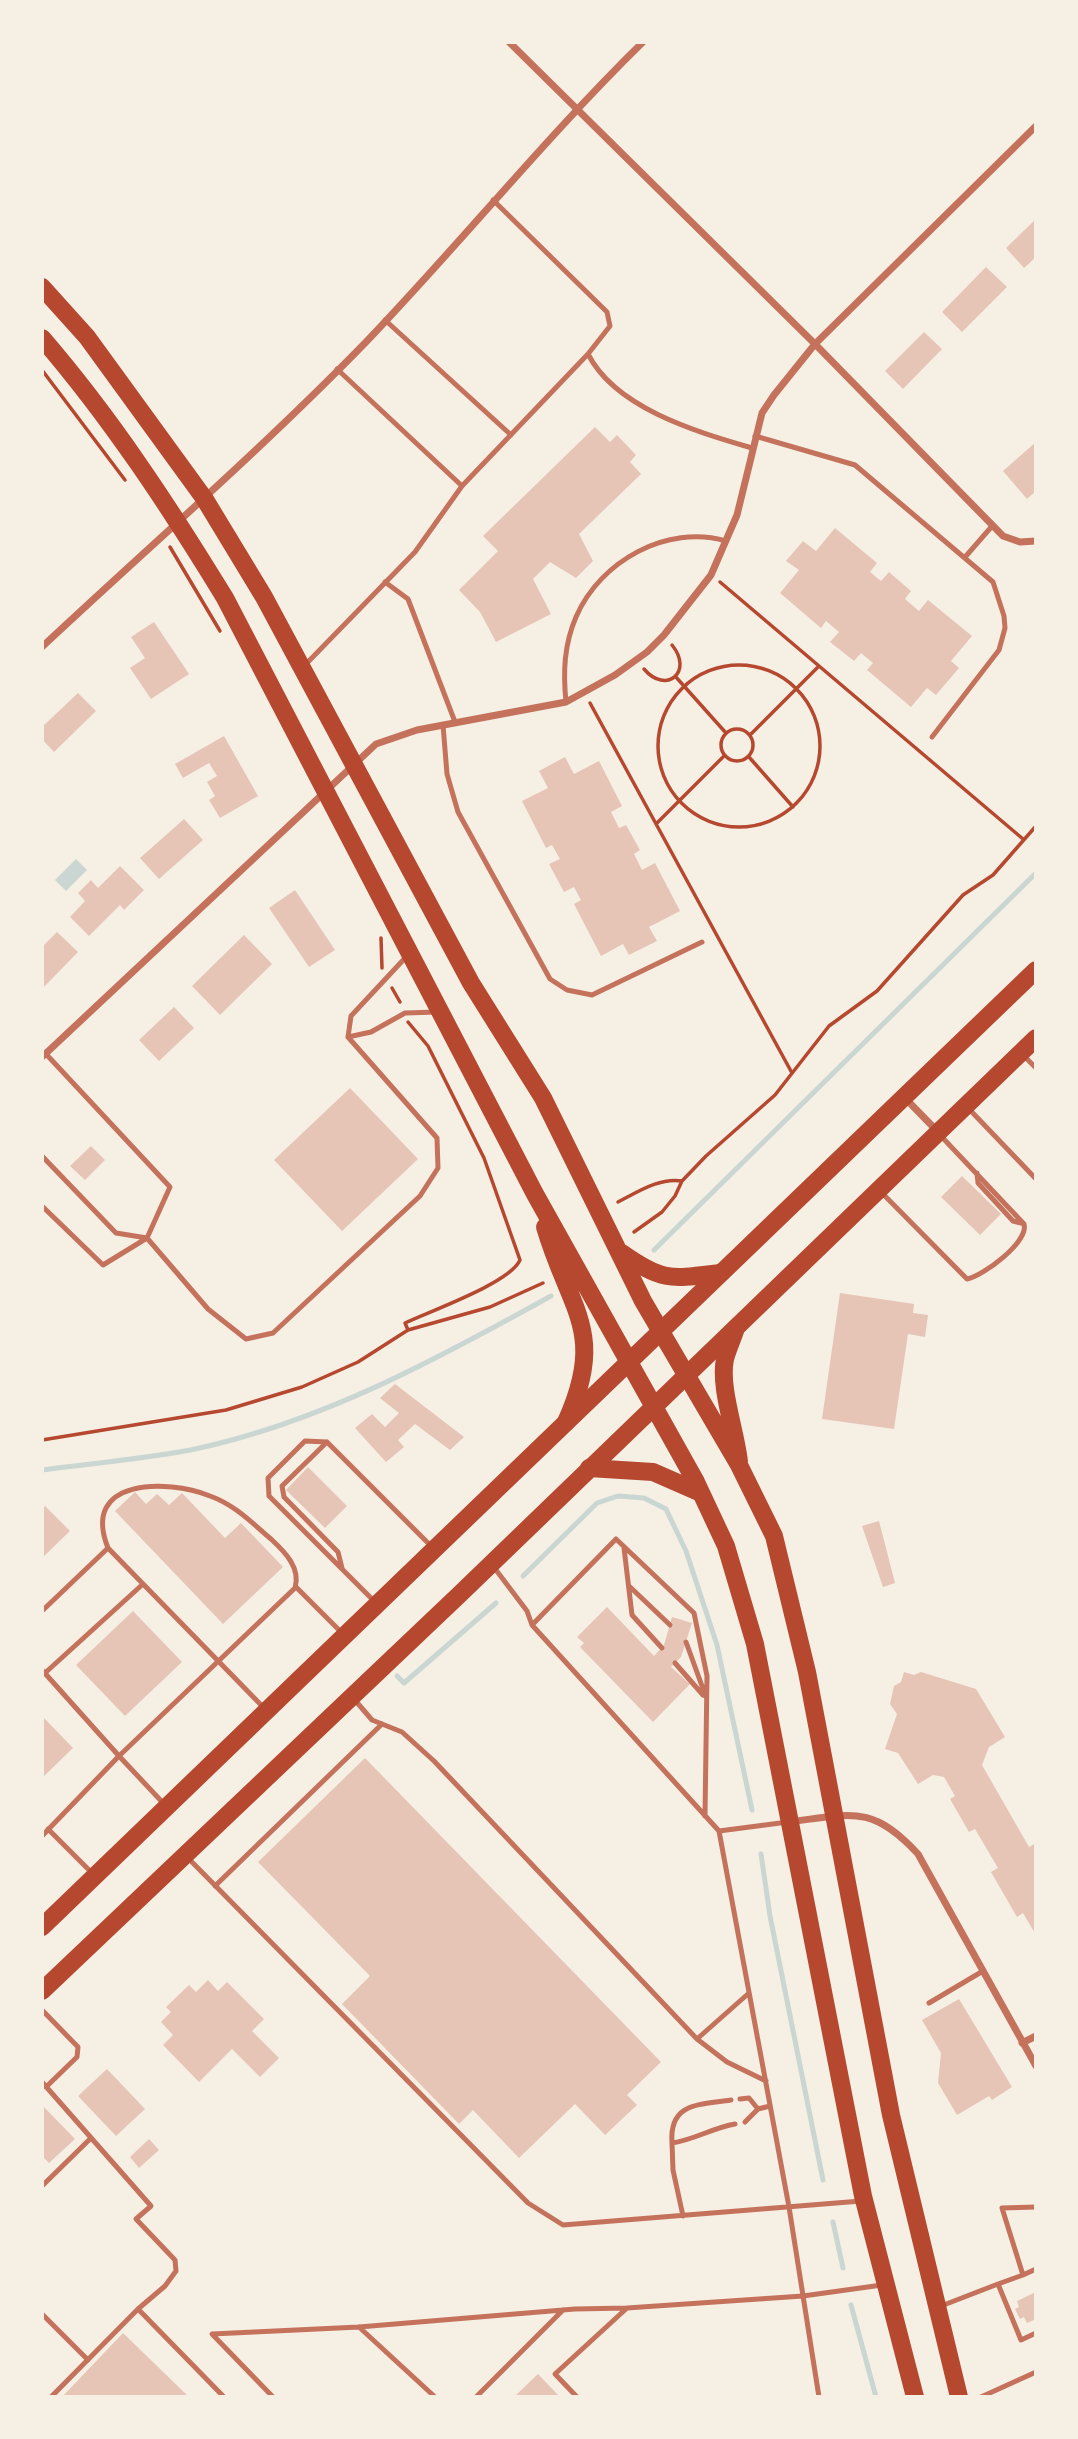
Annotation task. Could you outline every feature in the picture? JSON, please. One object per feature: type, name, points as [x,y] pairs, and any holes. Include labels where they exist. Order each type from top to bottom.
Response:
[{"type":"main road","points":[[42,287],[87,337],[204,498],[302,668],[471,983],[543,1098],[660,1332],[739,1465],[774,1536],[783,1564],[835,1816],[891,2115],[959,2397]]},
{"type":"main road","points":[[42,338],[64,363],[178,520],[225,598],[327,789],[534,1194],[701,1493],[726,1546],[755,1644],[864,2201],[915,2397]]},
{"type":"main road","points":[[42,1927],[1036,970]]},
{"type":"main road","points":[[42,1991],[939,1134],[1036,1038]]},
{"type":"main road","points":[[534,1194],[555,1261],[582,1321],[585,1371],[566,1422]]},
{"type":"main road","points":[[620,1252],[649,1272],[665,1278],[720,1273]]},
{"type":"main road","points":[[736,1328],[724,1361],[725,1383],[739,1465]]},
{"type":"main road","points":[[589,1468],[653,1472],[701,1493]]},
{"type":"street","points":[[509,42],[815,344],[1003,536],[1020,542],[1036,541]]},
{"type":"street","points":[[42,647],[204,498],[337,369],[385,320],[575,108],[643,42]]},
{"type":"street","points":[[44,1056],[376,744],[417,730],[566,702],[636,660],[664,635],[711,575],[737,515],[762,413],[774,395],[815,344],[1036,126]]},
{"type":"street","points":[[905,1098],[939,1134]]},
{"type":"street","points":[[789,1822],[835,1816],[870,1816],[900,1835],[918,1854],[1036,2066]]},
{"type":"street","points":[[1022,2043],[1036,2036]]},
{"type":"lane","points":[[302,668],[415,552],[462,486],[589,354],[610,326],[607,312],[493,200]]},
{"type":"lane","points":[[385,320],[511,435]]},
{"type":"lane","points":[[589,354],[598,369],[664,419],[752,448]]},
{"type":"lane","points":[[337,369],[462,486]]},
{"type":"lane","points":[[755,436],[855,465],[987,574],[998,590],[1004,616],[1003,638],[999,649],[932,737]]},
{"type":"lane","points":[[966,556],[993,526]]},
{"type":"lane","points":[[566,702],[563,662],[566,647],[576,617],[596,587],[625,559],[662,542],[701,535],[726,541]]},
{"type":"lane","points":[[385,582],[408,599],[455,722]]},
{"type":"lane","points":[[443,725],[447,774],[458,813],[544,972],[558,985],[577,993],[592,995],[702,942]]},
{"type":"lane","points":[[42,1156],[116,1233],[147,1238],[208,1309],[246,1339],[273,1333],[420,1196],[438,1168],[438,1139],[348,1037],[351,1016],[411,952]]},
{"type":"lane","points":[[348,1037],[371,1032],[405,1013],[441,1012]]},
{"type":"lane","points":[[1021,1053],[1036,1068]]},
{"type":"lane","points":[[42,1206],[103,1265],[147,1238],[170,1187],[44,1056]]},
{"type":"lane","points":[[967,1107],[1036,1179]]},
{"type":"lane","points":[[879,1191],[958,1274],[967,1279],[981,1276],[1023,1238],[1024,1224],[939,1134]]},
{"type":"lane","points":[[377,1604],[269,1496],[268,1478],[305,1441],[327,1442],[435,1549]]},
{"type":"lane","points":[[327,1442],[282,1486],[284,1497],[338,1552],[342,1569]]},
{"type":"lane","points":[[42,1836],[119,1756],[218,1662],[295,1588],[298,1578],[294,1565],[236,1508],[179,1486],[148,1486],[118,1494],[104,1513],[101,1530],[108,1548],[218,1662],[266,1710]]},
{"type":"lane","points":[[532,1625],[616,1539],[694,1614],[707,1676],[705,1816]]},
{"type":"lane","points":[[42,1611],[108,1548]]},
{"type":"lane","points":[[624,1548],[632,1615],[662,1648]]},
{"type":"lane","points":[[491,1563],[527,1611],[532,1625],[719,1831],[789,2207],[819,2397]]},
{"type":"lane","points":[[143,1584],[44,1672],[167,1806]]},
{"type":"lane","points":[[629,1586],[670,1625]]},
{"type":"lane","points":[[295,1588],[344,1636]]},
{"type":"lane","points":[[686,1642],[707,1700]]},
{"type":"lane","points":[[676,1663],[707,1700]]},
{"type":"lane","points":[[352,1696],[372,1720],[402,1732],[434,1761],[697,2039],[727,2062],[765,2081]]},
{"type":"lane","points":[[215,1886],[382,1724]]},
{"type":"lane","points":[[719,1831],[789,1822]]},
{"type":"lane","points":[[48,1829],[95,1875]]},
{"type":"lane","points":[[185,1856],[528,2203],[544,2215],[564,2225],[864,2201]]},
{"type":"lane","points":[[929,2003],[982,1971]]},
{"type":"lane","points":[[697,2039],[749,1993]]},
{"type":"lane","points":[[42,2010],[78,2047],[77,2057],[44,2085],[151,2206],[135,2219],[175,2260],[176,2271],[165,2286],[138,2309],[51,2397]]},
{"type":"lane","points":[[740,2099],[749,2098],[758,2109]]},
{"type":"lane","points":[[683,2216],[673,2170],[671,2129],[676,2116],[684,2109],[731,2101]]},
{"type":"lane","points":[[745,2122],[758,2109],[770,2106]]},
{"type":"lane","points":[[672,2143],[688,2141],[707,2130],[734,2124]]},
{"type":"lane","points":[[42,2186],[91,2138]]},
{"type":"lane","points":[[1023,2275],[1002,2208],[1036,2207]]},
{"type":"lane","points":[[936,2308],[1036,2269]]},
{"type":"lane","points":[[273,2397],[212,2334],[359,2327],[563,2310],[803,2296],[886,2284]]},
{"type":"lane","points":[[998,2284],[1021,2340],[1036,2333]]},
{"type":"lane","points":[[577,2397],[555,2374],[627,2308]]},
{"type":"lane","points":[[138,2309],[224,2397]]},
{"type":"lane","points":[[476,2397],[563,2310]]},
{"type":"lane","points":[[42,2314],[88,2360]]},
{"type":"lane","points":[[359,2327],[435,2397]]},
{"type":"lane","points":[[981,2397],[1034,2375]]},
{"type":"path","points":[[42,370],[132,489]]},
{"type":"path","points":[[162,535],[225,641]]},
{"type":"path","points":[[711,575],[1023,839]]},
{"type":"path","points":[[636,660],[653,679],[665,681],[675,676],[680,667],[680,654],[664,635]]},
{"type":"path","points":[[748,665],[771,671],[796,689],[817,721],[821,744],[818,768],[808,789],[793,807],[772,820],[747,826],[722,825],[698,816],[679,800],[665,779],[658,754],[659,729],[668,706],[684,686],[703,673],[725,666],[748,665]]},
{"type":"path","points":[[750,735],[818,667]]},
{"type":"path","points":[[675,676],[726,733]]},
{"type":"path","points":[[583,692],[792,1073]]},
{"type":"path","points":[[738,729],[750,735],[754,746],[749,757],[736,761],[725,755],[721,744],[726,733],[738,729]]},
{"type":"path","points":[[657,823],[725,755]]},
{"type":"path","points":[[749,757],[793,807]]},
{"type":"path","points":[[634,1232],[662,1212],[675,1196],[681,1181],[706,1156],[751,1119],[829,1026],[859,1007],[877,991],[963,895],[993,875],[1036,826]]},
{"type":"path","points":[[378,930],[382,941],[380,966],[410,1028],[428,1046],[484,1158],[520,1260],[517,1267],[493,1282],[405,1323],[408,1330]]},
{"type":"path","points":[[618,1202],[656,1184],[681,1181]]},
{"type":"path","points":[[42,1440],[226,1410],[331,1376],[408,1330],[490,1307],[543,1283]]},
{"type":"shaded area","points":[[76,859],[87,870],[66,891],[55,880]]},
{"type":"building","points":[[1036,219],[1036,257],[1024,268],[1006,248]]},
{"type":"building","points":[[986,267],[1007,287],[962,332],[942,312]]},
{"type":"building","points":[[924,332],[942,349],[903,389],[885,371]]},
{"type":"building","points":[[595,427],[610,442],[617,435],[636,455],[630,462],[641,474],[579,534],[593,561],[576,578],[550,562],[533,579],[551,614],[496,642],[480,612],[459,590],[498,551],[483,536]]},
{"type":"building","points":[[1036,442],[1036,491],[1027,499],[1003,471]]},
{"type":"building","points":[[835,528],[877,563],[870,572],[881,581],[889,572],[911,591],[905,599],[919,611],[928,600],[972,636],[951,661],[959,668],[936,695],[927,688],[911,707],[867,670],[873,663],[861,653],[854,661],[830,642],[839,632],[826,621],[821,628],[780,593],[799,570],[786,561],[803,541],[816,551]]},
{"type":"building","points":[[154,622],[189,674],[151,699],[130,668],[145,658],[131,637]]},
{"type":"building","points":[[78,693],[96,711],[54,752],[42,739],[42,727]]},
{"type":"building","points":[[224,736],[258,796],[220,818],[209,800],[215,796],[207,782],[217,776],[209,763],[183,778],[175,764]]},
{"type":"building","points":[[565,757],[574,774],[599,761],[622,806],[611,812],[619,828],[626,825],[640,850],[634,854],[642,870],[655,863],[680,911],[649,927],[657,941],[629,955],[623,944],[601,956],[574,904],[581,900],[574,887],[564,892],[549,864],[560,859],[552,845],[546,848],[522,801],[548,788],[539,771]]},
{"type":"building","points":[[184,819],[203,840],[159,879],[140,858]]},
{"type":"building","points":[[120,866],[144,890],[124,910],[120,905],[89,936],[70,917],[85,901],[78,893],[91,880],[98,888]]},
{"type":"building","points":[[295,890],[335,950],[309,967],[269,908]]},
{"type":"building","points":[[57,932],[78,952],[42,989],[42,947]]},
{"type":"building","points":[[244,935],[272,964],[220,1015],[192,986]]},
{"type":"building","points":[[174,1007],[194,1028],[159,1061],[139,1040]]},
{"type":"building","points":[[350,1088],[418,1159],[342,1231],[274,1160]]},
{"type":"building","points":[[91,1146],[105,1160],[85,1180],[70,1166]]},
{"type":"building","points":[[962,1176],[1001,1214],[980,1235],[941,1197]]},
{"type":"building","points":[[840,1293],[914,1304],[913,1313],[928,1315],[925,1337],[908,1334],[894,1429],[822,1419]]},
{"type":"building","points":[[395,1384],[464,1437],[450,1450],[415,1424],[398,1440],[404,1447],[386,1462],[355,1428],[372,1414],[385,1427],[399,1413],[380,1398]]},
{"type":"building","points":[[308,1467],[347,1506],[325,1528],[286,1490]]},
{"type":"building","points":[[135,1492],[146,1504],[157,1494],[169,1505],[182,1493],[225,1538],[241,1523],[283,1567],[223,1624],[115,1511]]},
{"type":"building","points":[[45,1506],[70,1531],[42,1558],[42,1509]]},
{"type":"building","points":[[879,1521],[895,1583],[883,1587],[862,1526]]},
{"type":"building","points":[[607,1607],[654,1656],[664,1645],[672,1617],[692,1623],[681,1657],[671,1667],[690,1684],[653,1722],[580,1647],[584,1643],[577,1637]]},
{"type":"building","points":[[133,1611],[182,1662],[125,1716],[76,1665]]},
{"type":"building","points":[[904,1672],[914,1675],[921,1672],[976,1689],[1005,1737],[989,1747],[982,1765],[1029,1847],[1036,1843],[1036,1935],[1023,1913],[1017,1917],[991,1872],[998,1868],[975,1829],[969,1832],[950,1799],[955,1796],[944,1777],[933,1775],[918,1784],[898,1753],[885,1749],[897,1714],[890,1704],[894,1686],[901,1682]]},
{"type":"building","points":[[42,1716],[73,1748],[42,1778]]},
{"type":"building","points":[[365,1758],[661,2062],[627,2095],[637,2105],[605,2135],[575,2104],[519,2158],[473,2110],[459,2124],[342,2004],[370,1976],[258,1862]]},
{"type":"building","points":[[208,1980],[218,1991],[227,1982],[264,2019],[252,2031],[279,2058],[260,2077],[232,2049],[199,2082],[163,2045],[173,2035],[161,2022],[171,2012],[166,2007],[189,1985],[196,1992]]},
{"type":"building","points":[[959,1999],[1012,2087],[992,2100],[989,2096],[957,2115],[938,2083],[941,2053],[922,2020]]},
{"type":"building","points":[[107,2069],[145,2109],[116,2136],[78,2096]]},
{"type":"building","points":[[42,2105],[75,2139],[49,2163],[42,2156]]},
{"type":"building","points":[[149,2139],[159,2150],[139,2168],[130,2157]]},
{"type":"building","points":[[1036,2292],[1036,2319],[1027,2323],[1024,2317],[1020,2319],[1015,2309],[1019,2307],[1017,2301]]},
{"type":"building","points":[[123,2333],[189,2397],[62,2397]]},
{"type":"building","points":[[538,2374],[560,2397],[514,2397]]},
{"type":"waterway","points":[[654,1250],[1036,873]]},
{"type":"waterway","points":[[42,1470],[195,1449],[288,1422],[334,1405],[423,1365],[551,1296]]},
{"type":"waterway","points":[[523,1576],[597,1503],[618,1496],[644,1498],[666,1509],[686,1551],[717,1645],[752,1810]]},
{"type":"waterway","points":[[397,1676],[404,1683],[496,1603]]},
{"type":"waterway","points":[[761,1854],[770,1916],[823,2180]]},
{"type":"waterway","points":[[833,2222],[843,2268]]},
{"type":"waterway","points":[[851,2305],[876,2397]]}]
